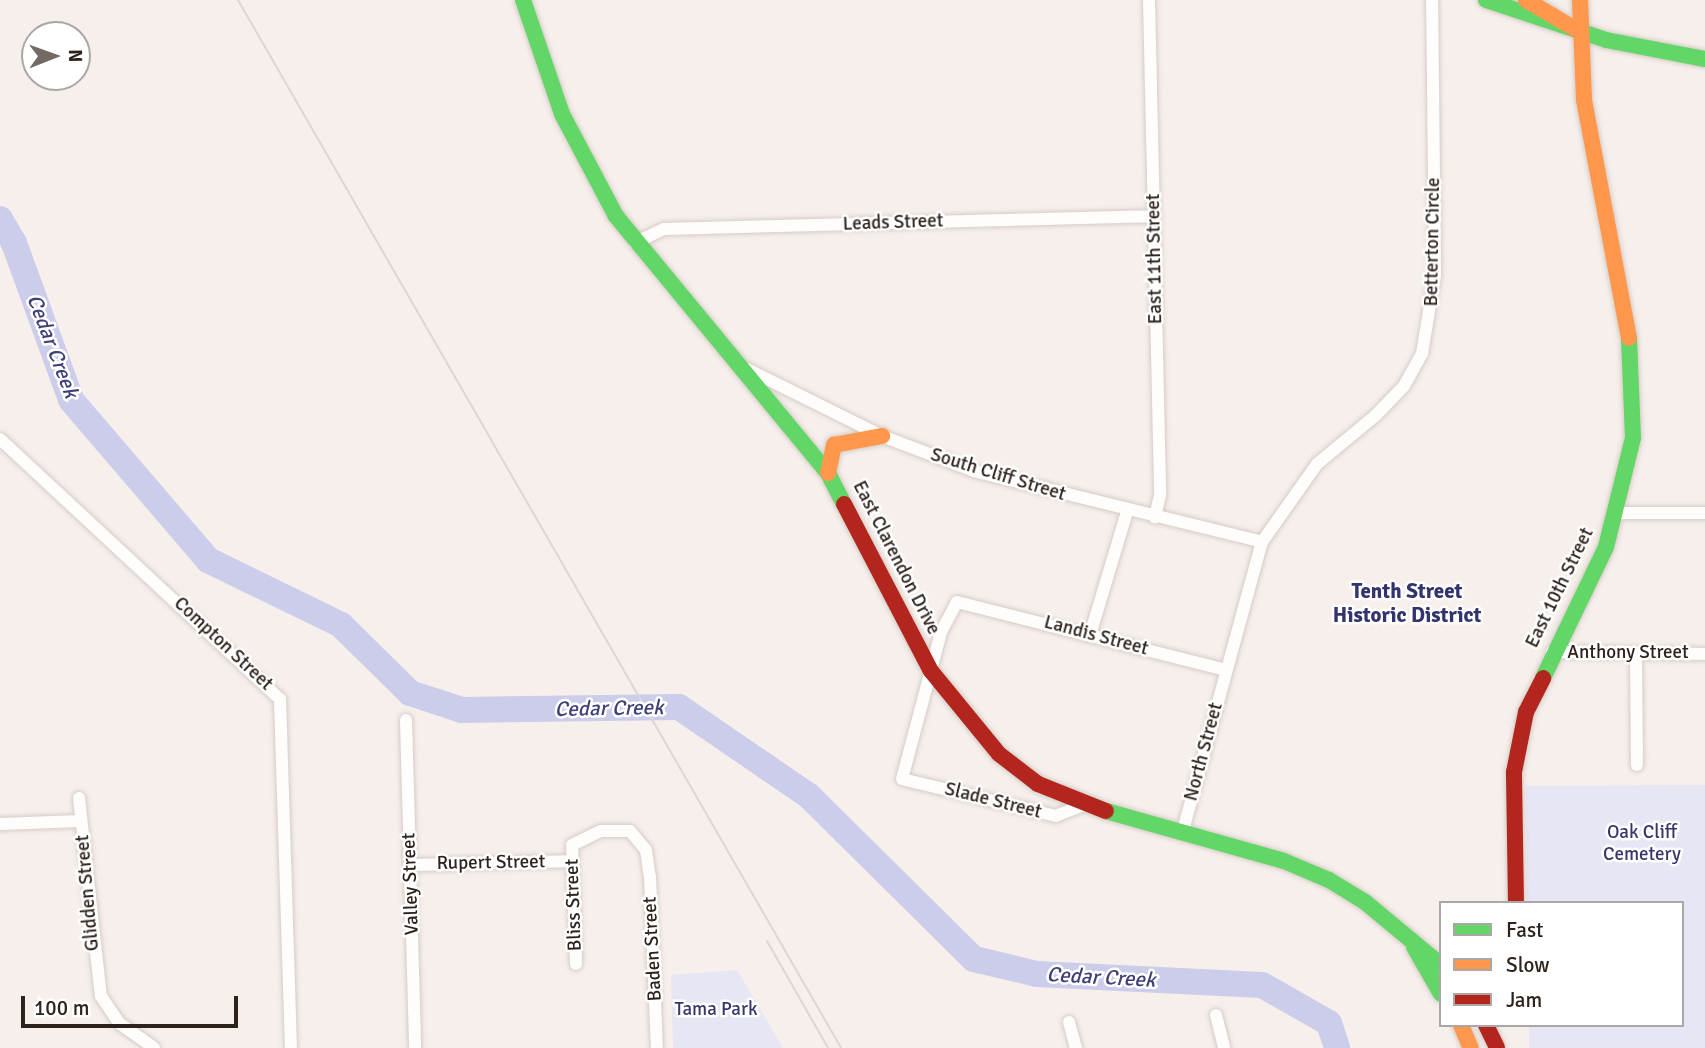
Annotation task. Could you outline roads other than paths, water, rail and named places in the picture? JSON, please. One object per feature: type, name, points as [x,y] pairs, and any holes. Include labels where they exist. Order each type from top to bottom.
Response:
[{"type":"main road","name":"East Clarendon Drive","points":[[523,0],[562,114],[635,243],[747,369],[828,473],[931,671],[999,754],[1038,784],[1084,805],[1284,861],[1329,880],[1407,935],[1439,963]]},
{"type":"main road","points":[[1486,0],[1580,32],[1705,59]]},
{"type":"main road","points":[[1526,0],[1580,32]]},
{"type":"main road","name":"East 10th Street","points":[[1516,901],[1514,772],[1527,712],[1552,652],[1592,579],[1617,513],[1633,438],[1633,373],[1584,100],[1580,0]]},
{"type":"main road","points":[[828,473],[834,445],[883,436]]},
{"type":"main road","name":"East Clarendon Drive","points":[[1407,935],[1439,991]]},
{"type":"main road","points":[[1487,1027],[1497,1048]]},
{"type":"street","name":"East 11th Street","points":[[1149,0],[1160,495],[1155,517]]},
{"type":"street","name":"Betterton Circle","points":[[1226,670],[1262,542],[1317,464],[1376,415],[1404,386],[1422,354],[1435,275],[1432,0]]},
{"type":"street","name":"Leads Street","points":[[635,243],[664,229],[1154,216]]},
{"type":"street","name":"South Cliff Street","points":[[747,369],[883,436],[974,471],[1127,512],[1262,542]]},
{"type":"street","name":"Compton Street","points":[[0,439],[280,699],[291,1048]]},
{"type":"street","points":[[1090,635],[1127,512]]},
{"type":"street","points":[[1617,513],[1705,513]]},
{"type":"street","name":"Landis Street","points":[[931,671],[947,616],[957,602],[967,601],[1226,670]]},
{"type":"street","name":"Anthony Street","points":[[1552,652],[1705,654]]},
{"type":"street","points":[[1636,654],[1637,765]]},
{"type":"street","name":"North Street","points":[[1182,834],[1226,670]]},
{"type":"street","name":"Slade Street","points":[[931,671],[902,779],[1056,816],[1084,805]]},
{"type":"street","name":"Valley Street","points":[[406,720],[415,1048]]},
{"type":"street","name":"Glidden Street","points":[[79,798],[101,996],[119,1023],[154,1048]]},
{"type":"street","points":[[0,824],[81,821]]},
{"type":"street","name":"Rupert Street","points":[[572,845],[615,830],[630,831],[646,850]]},
{"type":"street","name":"Bliss Street","points":[[572,845],[576,964]]},
{"type":"street","name":"Baden Street","points":[[646,850],[657,1048]]},
{"type":"street","name":"Rupert Street","points":[[410,865],[572,861]]},
{"type":"street","points":[[1216,1015],[1224,1048]]},
{"type":"street","points":[[1069,1022],[1076,1048]]},
{"type":"waterway","name":"Cedar Creek","points":[[0,219],[14,243],[71,400],[208,560],[341,625],[410,693],[462,710],[679,707],[809,796],[974,959],[1037,974],[1262,985],[1329,1023],[1337,1048]]},
{"type":"tram line","points":[[238,0],[841,1048]]},
{"type":"tram line","points":[[767,941],[828,1048]]},
{"type":"district","name":"Tenth Street Historic District","points":[[1407,603]]},
{"type":"park label","name":"Oak Cliff Cemetery","points":[[1642,844]]},
{"type":"park label","name":"Tama Park","points":[[716,1010]]}]
